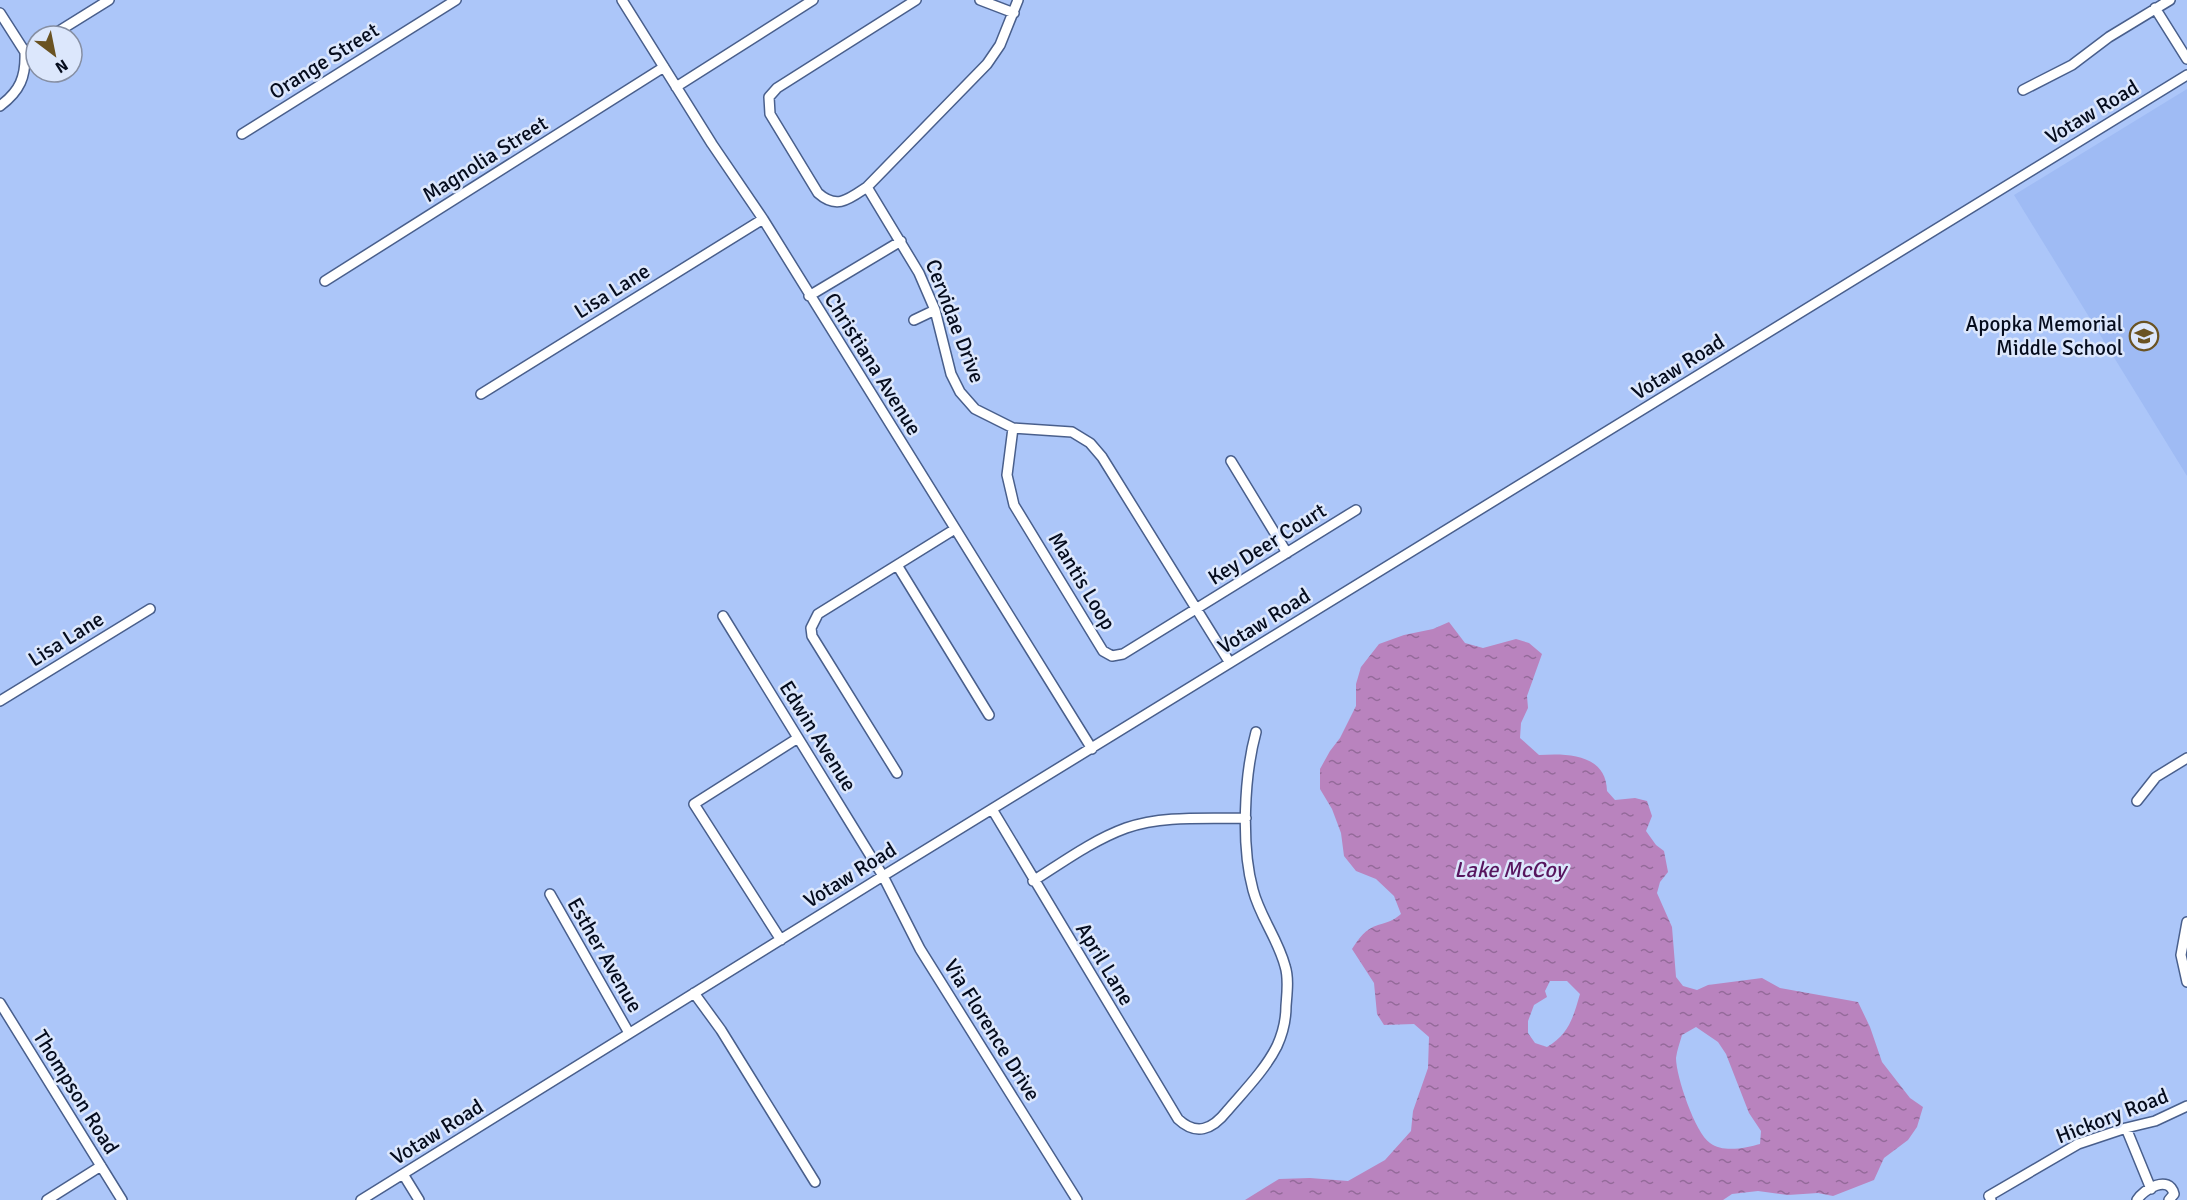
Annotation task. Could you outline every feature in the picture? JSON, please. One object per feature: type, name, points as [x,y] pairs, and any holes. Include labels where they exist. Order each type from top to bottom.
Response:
[{"type":"street","points":[[70,24],[109,0]]},
{"type":"street","name":"Orange Street","points":[[242,134],[456,0]]},
{"type":"street","name":"Christiana Avenue","points":[[622,0],[762,219],[1092,749]]},
{"type":"street","points":[[676,87],[813,0]]},
{"type":"street","points":[[916,0],[777,88],[770,97],[770,114],[818,193],[826,200],[834,202],[848,199],[867,187],[987,64],[1000,45],[1018,0]]},
{"type":"street","points":[[980,0],[1014,13]]},
{"type":"street","points":[[2023,90],[2072,65],[2109,37],[2170,0]]},
{"type":"street","points":[[2155,8],[2187,59]]},
{"type":"street","points":[[0,13],[24,50]]},
{"type":"street","name":"Magnolia Street","points":[[325,281],[664,67]]},
{"type":"street","points":[[0,106],[16,93],[24,70]]},
{"type":"street","name":"Votaw Road","points":[[361,1200],[883,876],[2187,75]]},
{"type":"street","name":"Cervidae Drive","points":[[867,187],[919,273],[935,310],[951,374],[960,392],[975,409],[1013,428],[1071,432],[1090,443],[1102,457],[1230,663]]},
{"type":"street","name":"Lisa Lane","points":[[481,394],[762,219]]},
{"type":"street","points":[[809,296],[900,241]]},
{"type":"street","points":[[914,320],[935,310]]},
{"type":"street","name":"Mantis Loop","points":[[1013,428],[1007,475],[1014,505],[1103,651],[1112,656],[1123,654],[1197,609]]},
{"type":"street","points":[[1231,461],[1287,553]]},
{"type":"street","name":"Key Deer Court","points":[[1197,609],[1356,510]]},
{"type":"street","points":[[897,773],[812,636],[811,628],[818,614],[955,529]]},
{"type":"street","points":[[897,565],[989,715]]},
{"type":"street","name":"Lisa Lane","points":[[0,701],[150,609]]},
{"type":"street","name":"Edwin Avenue","points":[[723,616],[883,876]]},
{"type":"street","points":[[1033,881],[1100,839],[1127,828],[1155,821],[1246,818],[1250,754],[1256,732]]},
{"type":"street","points":[[781,940],[694,804],[798,738]]},
{"type":"street","points":[[2137,801],[2156,777],[2187,758]]},
{"type":"street","name":"April Lane","points":[[992,809],[1033,881],[1178,1119],[1194,1130],[1207,1128],[1220,1120],[1277,1046],[1286,1017],[1286,968],[1254,892],[1249,871],[1246,818]]},
{"type":"street","name":"Via Florence Drive","points":[[883,876],[920,949],[1077,1200]]},
{"type":"street","name":"Esther Avenue","points":[[550,894],[629,1033]]},
{"type":"street","points":[[2187,922],[2181,955],[2187,982]]},
{"type":"street","points":[[694,993],[721,1030],[815,1182]]},
{"type":"street","name":"Thompson Road","points":[[0,1003],[122,1200]]},
{"type":"street","name":"Hickory Road","points":[[1990,1198],[2079,1144],[2155,1121],[2187,1106]]},
{"type":"street","points":[[2126,1128],[2151,1189]]},
{"type":"street","points":[[47,1200],[101,1166]]},
{"type":"street","points":[[403,1174],[419,1200]]},
{"type":"street","points":[[2137,1200],[2141,1194],[2162,1183],[2172,1188],[2174,1194],[2169,1200]]},
{"type":"shaded area","name":"Apopka Memorial Middle School","points":[[2187,89],[2187,476],[2014,195]]},
{"type":"water","name":"Lake McCoy","points":[[1449,622],[1465,643],[1483,648],[1516,639],[1529,643],[1542,654],[1527,696],[1528,708],[1521,723],[1520,738],[1539,755],[1573,756],[1593,763],[1600,769],[1607,791],[1615,800],[1635,798],[1647,801],[1652,816],[1646,831],[1656,845],[1664,851],[1668,872],[1660,882],[1657,893],[1672,927],[1676,977],[1683,986],[1697,990],[1708,985],[1762,978],[1780,988],[1858,1002],[1870,1027],[1882,1062],[1910,1098],[1923,1107],[1917,1127],[1908,1140],[1884,1158],[1874,1180],[1833,1196],[1818,1193],[1788,1195],[1758,1191],[1732,1194],[1723,1200],[1245,1200],[1279,1179],[1310,1178],[1348,1181],[1385,1160],[1411,1131],[1413,1111],[1428,1068],[1429,1037],[1414,1024],[1384,1025],[1377,1014],[1374,983],[1352,949],[1366,931],[1401,914],[1394,896],[1376,879],[1356,871],[1344,856],[1341,833],[1332,809],[1320,789],[1320,769],[1340,738],[1356,706],[1356,684],[1361,667],[1379,644],[1404,635],[1433,629]],"holes":[[[1550,981],[1567,981],[1580,994],[1565,1031],[1547,1047],[1535,1043],[1528,1033],[1528,1021],[1534,1005],[1547,997],[1545,991]],[[1696,1027],[1718,1042],[1726,1054],[1749,1113],[1761,1131],[1760,1144],[1741,1148],[1721,1148],[1710,1143],[1698,1128],[1683,1090],[1676,1058],[1682,1035]]]},
{"type":"place","name":"Apopka Memorial Middle School","points":[[2144,336]]}]
